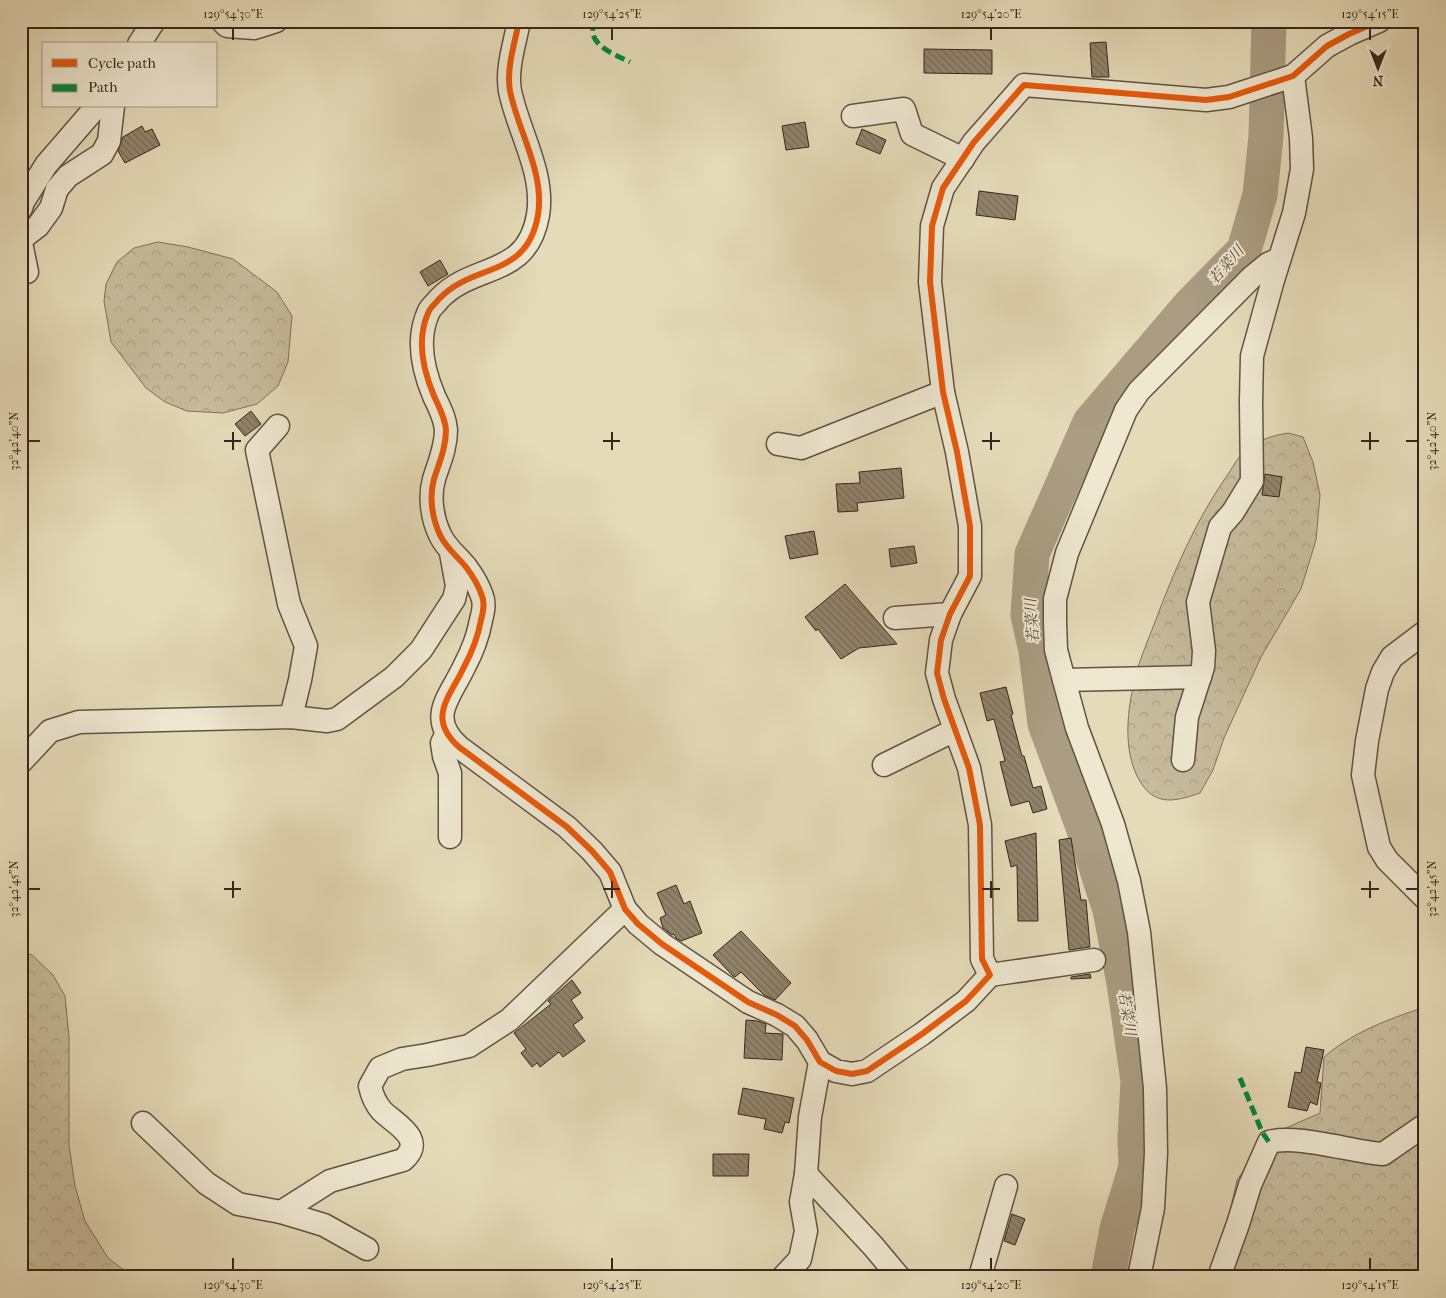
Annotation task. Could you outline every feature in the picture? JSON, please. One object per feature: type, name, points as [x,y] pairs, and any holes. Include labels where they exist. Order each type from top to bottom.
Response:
[{"type":"street","points":[[140,42],[154,21]]},
{"type":"street","points":[[222,21],[227,26],[254,28],[276,21]]},
{"type":"street","points":[[519,21],[509,80],[510,92],[529,149],[538,190],[539,206],[534,231],[522,251],[513,260],[489,272],[465,280],[444,294],[430,310],[425,322],[422,350],[424,365],[434,397],[441,409],[446,430],[444,447],[431,495],[433,514],[440,536],[450,552],[466,568],[483,597],[484,605],[478,638],[464,668],[444,702],[442,720],[447,733],[459,747],[567,827],[592,850],[610,872],[625,909],[662,944],[690,965],[748,1002],[777,1015],[795,1026],[807,1040],[820,1062],[836,1071],[852,1074],[867,1071],[922,1034],[966,1001],[990,976],[1094,960]]},
{"type":"street","points":[[990,976],[982,959],[980,825],[969,768],[937,673],[941,640],[950,614],[970,576],[970,526],[957,452],[943,392],[930,282],[932,226],[943,188],[974,142],[1024,85],[1206,100],[1229,97],[1289,78],[1327,46],[1378,21]]},
{"type":"street","points":[[1182,760],[1187,717],[1203,668],[1204,651],[1198,602],[1220,527],[1233,512],[1252,480],[1252,356],[1294,213],[1302,169],[1301,138],[1289,78]]},
{"type":"street","points":[[21,208],[22,202],[46,165],[96,108]]},
{"type":"street","points":[[21,239],[38,226],[51,208],[57,189],[68,176],[102,154],[109,141],[113,108]]},
{"type":"street","points":[[853,116],[904,109],[912,134],[962,159]]},
{"type":"street","points":[[21,242],[27,272]]},
{"type":"street","points":[[1139,1277],[1153,1208],[1156,1153],[1155,1088],[1139,932],[1129,881],[1113,824],[1078,728],[1056,650],[1054,599],[1067,552],[1126,410],[1139,391],[1252,278],[1268,264],[1279,259]]},
{"type":"street","points":[[778,444],[801,448],[943,392]]},
{"type":"street","points":[[278,426],[257,450],[289,604],[306,646],[291,717]]},
{"type":"street","points":[[21,762],[50,731],[79,722],[291,717],[327,721],[337,718],[394,676],[421,650],[454,599],[457,586],[450,552]]},
{"type":"street","points":[[895,618],[950,614]]},
{"type":"street","points":[[1425,632],[1392,657],[1383,672],[1377,689],[1367,741],[1364,775],[1379,847],[1387,860],[1425,898]]},
{"type":"street","points":[[1064,680],[1200,677]]},
{"type":"street","points":[[884,765],[955,730]]},
{"type":"street","points":[[447,733],[442,743],[450,773],[450,837]]},
{"type":"street","points":[[281,1212],[330,1182],[403,1160],[409,1155],[411,1144],[408,1133],[382,1111],[373,1100],[370,1086],[380,1068],[402,1059],[469,1046],[510,1020],[625,909]]},
{"type":"street","points":[[783,1277],[800,1259],[806,1230],[801,1202],[806,1174],[810,1117],[820,1062]]},
{"type":"street","points":[[143,1123],[206,1183],[238,1204],[281,1212],[324,1225],[367,1249]]},
{"type":"street","points":[[1219,1277],[1250,1185],[1269,1142],[1275,1140],[1293,1141],[1383,1154],[1425,1126]]},
{"type":"street","points":[[806,1174],[899,1277]]},
{"type":"street","points":[[980,1277],[1006,1186]]},
{"type":"green space","points":[[158,242],[188,247],[233,259],[277,292],[292,316],[288,362],[278,386],[257,404],[223,413],[187,411],[165,402],[146,388],[111,342],[104,301],[106,284],[117,262],[134,248]]},
{"type":"green space","points":[[1288,433],[1303,437],[1313,462],[1320,495],[1316,540],[1301,589],[1261,657],[1224,738],[1213,770],[1200,793],[1180,799],[1164,800],[1149,793],[1143,786],[1133,766],[1128,743],[1128,720],[1131,698],[1142,654],[1186,547],[1204,511],[1239,457],[1255,444],[1270,437]]},
{"type":"green space","points":[[21,951],[32,955],[53,975],[65,996],[69,1037],[69,1145],[75,1186],[85,1221],[108,1258],[133,1277],[21,1277]]},
{"type":"green space","points":[[1425,1007],[1425,1277],[1236,1277],[1230,1267],[1227,1225],[1237,1180],[1270,1135],[1320,1113],[1324,1057],[1359,1033]]},
{"type":"building","points":[[1106,42],[1109,77],[1092,77],[1090,43]]},
{"type":"building","points":[[924,49],[992,50],[992,74],[924,73]]},
{"type":"building","points":[[805,122],[809,147],[786,150],[782,126]]},
{"type":"building","points":[[142,126],[145,132],[152,129],[160,145],[125,163],[118,151],[123,137]]},
{"type":"building","points":[[862,129],[886,140],[880,154],[856,144]]},
{"type":"building","points":[[979,191],[1018,196],[1015,220],[976,215]]},
{"type":"building","points":[[440,260],[448,274],[428,286],[420,272]]},
{"type":"building","points":[[251,411],[261,424],[245,436],[235,424]]},
{"type":"building","points":[[901,468],[904,498],[857,503],[858,511],[838,512],[836,484],[860,483],[859,472]]},
{"type":"building","points":[[1265,474],[1282,477],[1279,497],[1262,495]]},
{"type":"building","points":[[814,531],[818,554],[790,559],[785,536]]},
{"type":"building","points":[[914,546],[917,563],[891,567],[889,549]]},
{"type":"building","points":[[845,584],[897,644],[859,648],[841,659],[818,629],[816,631],[805,617]]},
{"type":"building","points":[[1006,687],[1022,756],[1024,756],[1033,788],[1041,786],[1047,809],[1033,813],[1029,801],[1011,806],[1000,762],[1005,761],[994,719],[987,721],[980,693]]},
{"type":"building","points":[[1036,833],[1038,921],[1018,921],[1017,865],[1011,867],[1005,841]]},
{"type":"building","points":[[1071,838],[1081,900],[1086,900],[1090,947],[1069,950],[1059,840]]},
{"type":"building","points":[[676,885],[684,904],[690,901],[702,933],[681,941],[674,934],[672,935],[663,928],[660,918],[666,915],[657,893]]},
{"type":"building","points":[[741,931],[791,983],[775,1000],[764,995],[741,972],[735,977],[733,976],[713,955]]},
{"type":"building","points":[[1090,974],[1091,978],[1071,979],[1071,977]]},
{"type":"building","points":[[572,980],[581,993],[571,1000],[583,1018],[573,1025],[585,1041],[563,1057],[559,1052],[540,1067],[537,1063],[532,1067],[521,1053],[526,1049],[514,1033],[551,1004],[548,1001]]},
{"type":"building","points":[[746,1020],[766,1024],[765,1033],[783,1034],[782,1060],[744,1058]]},
{"type":"building","points":[[1306,1047],[1324,1050],[1317,1082],[1321,1083],[1317,1105],[1310,1102],[1307,1111],[1288,1107],[1295,1072],[1301,1073]]},
{"type":"building","points":[[743,1088],[794,1098],[789,1123],[785,1122],[782,1133],[764,1129],[766,1119],[738,1114]]},
{"type":"building","points":[[713,1154],[749,1154],[748,1176],[713,1176]]},
{"type":"building","points":[[1012,1214],[1025,1219],[1015,1245],[1004,1241]]},
{"type":"waterway","name":"若菜川","points":[[1108,1277],[1117,1229],[1136,1167],[1135,1139],[1138,1081],[1124,983],[1110,910],[1083,827],[1045,724],[1036,651],[1028,615],[1032,554],[1090,422],[1189,306],[1244,250],[1260,195],[1266,136],[1269,21]]},
{"type":"marked path","points":[[595,21],[593,29],[597,42],[609,52],[630,62]]},
{"type":"marked path","points":[[1240,1078],[1262,1132],[1269,1142]]},
{"type":"cycle path","points":[[519,21],[510,65],[509,82],[514,106],[530,152],[538,184],[538,215],[532,235],[523,250],[511,260],[453,287],[439,299],[429,311],[423,332],[422,354],[424,365],[430,386],[443,416],[446,430],[444,449],[432,486],[433,515],[442,540],[471,574],[483,602],[482,614],[474,644],[444,707],[442,717],[444,726],[449,736],[459,747],[567,827],[592,851],[610,872],[625,909],[638,924],[662,944],[748,1002],[777,1015],[795,1026],[807,1040],[820,1062],[836,1071],[852,1074],[867,1071],[922,1034],[966,1001],[990,975],[982,959],[980,825],[969,768],[944,699],[937,673],[941,640],[950,614],[970,576],[970,526],[957,452],[943,392],[930,282],[932,226],[943,188],[974,142],[1024,85],[1206,100],[1229,97],[1293,76],[1327,46],[1379,21]]}]
